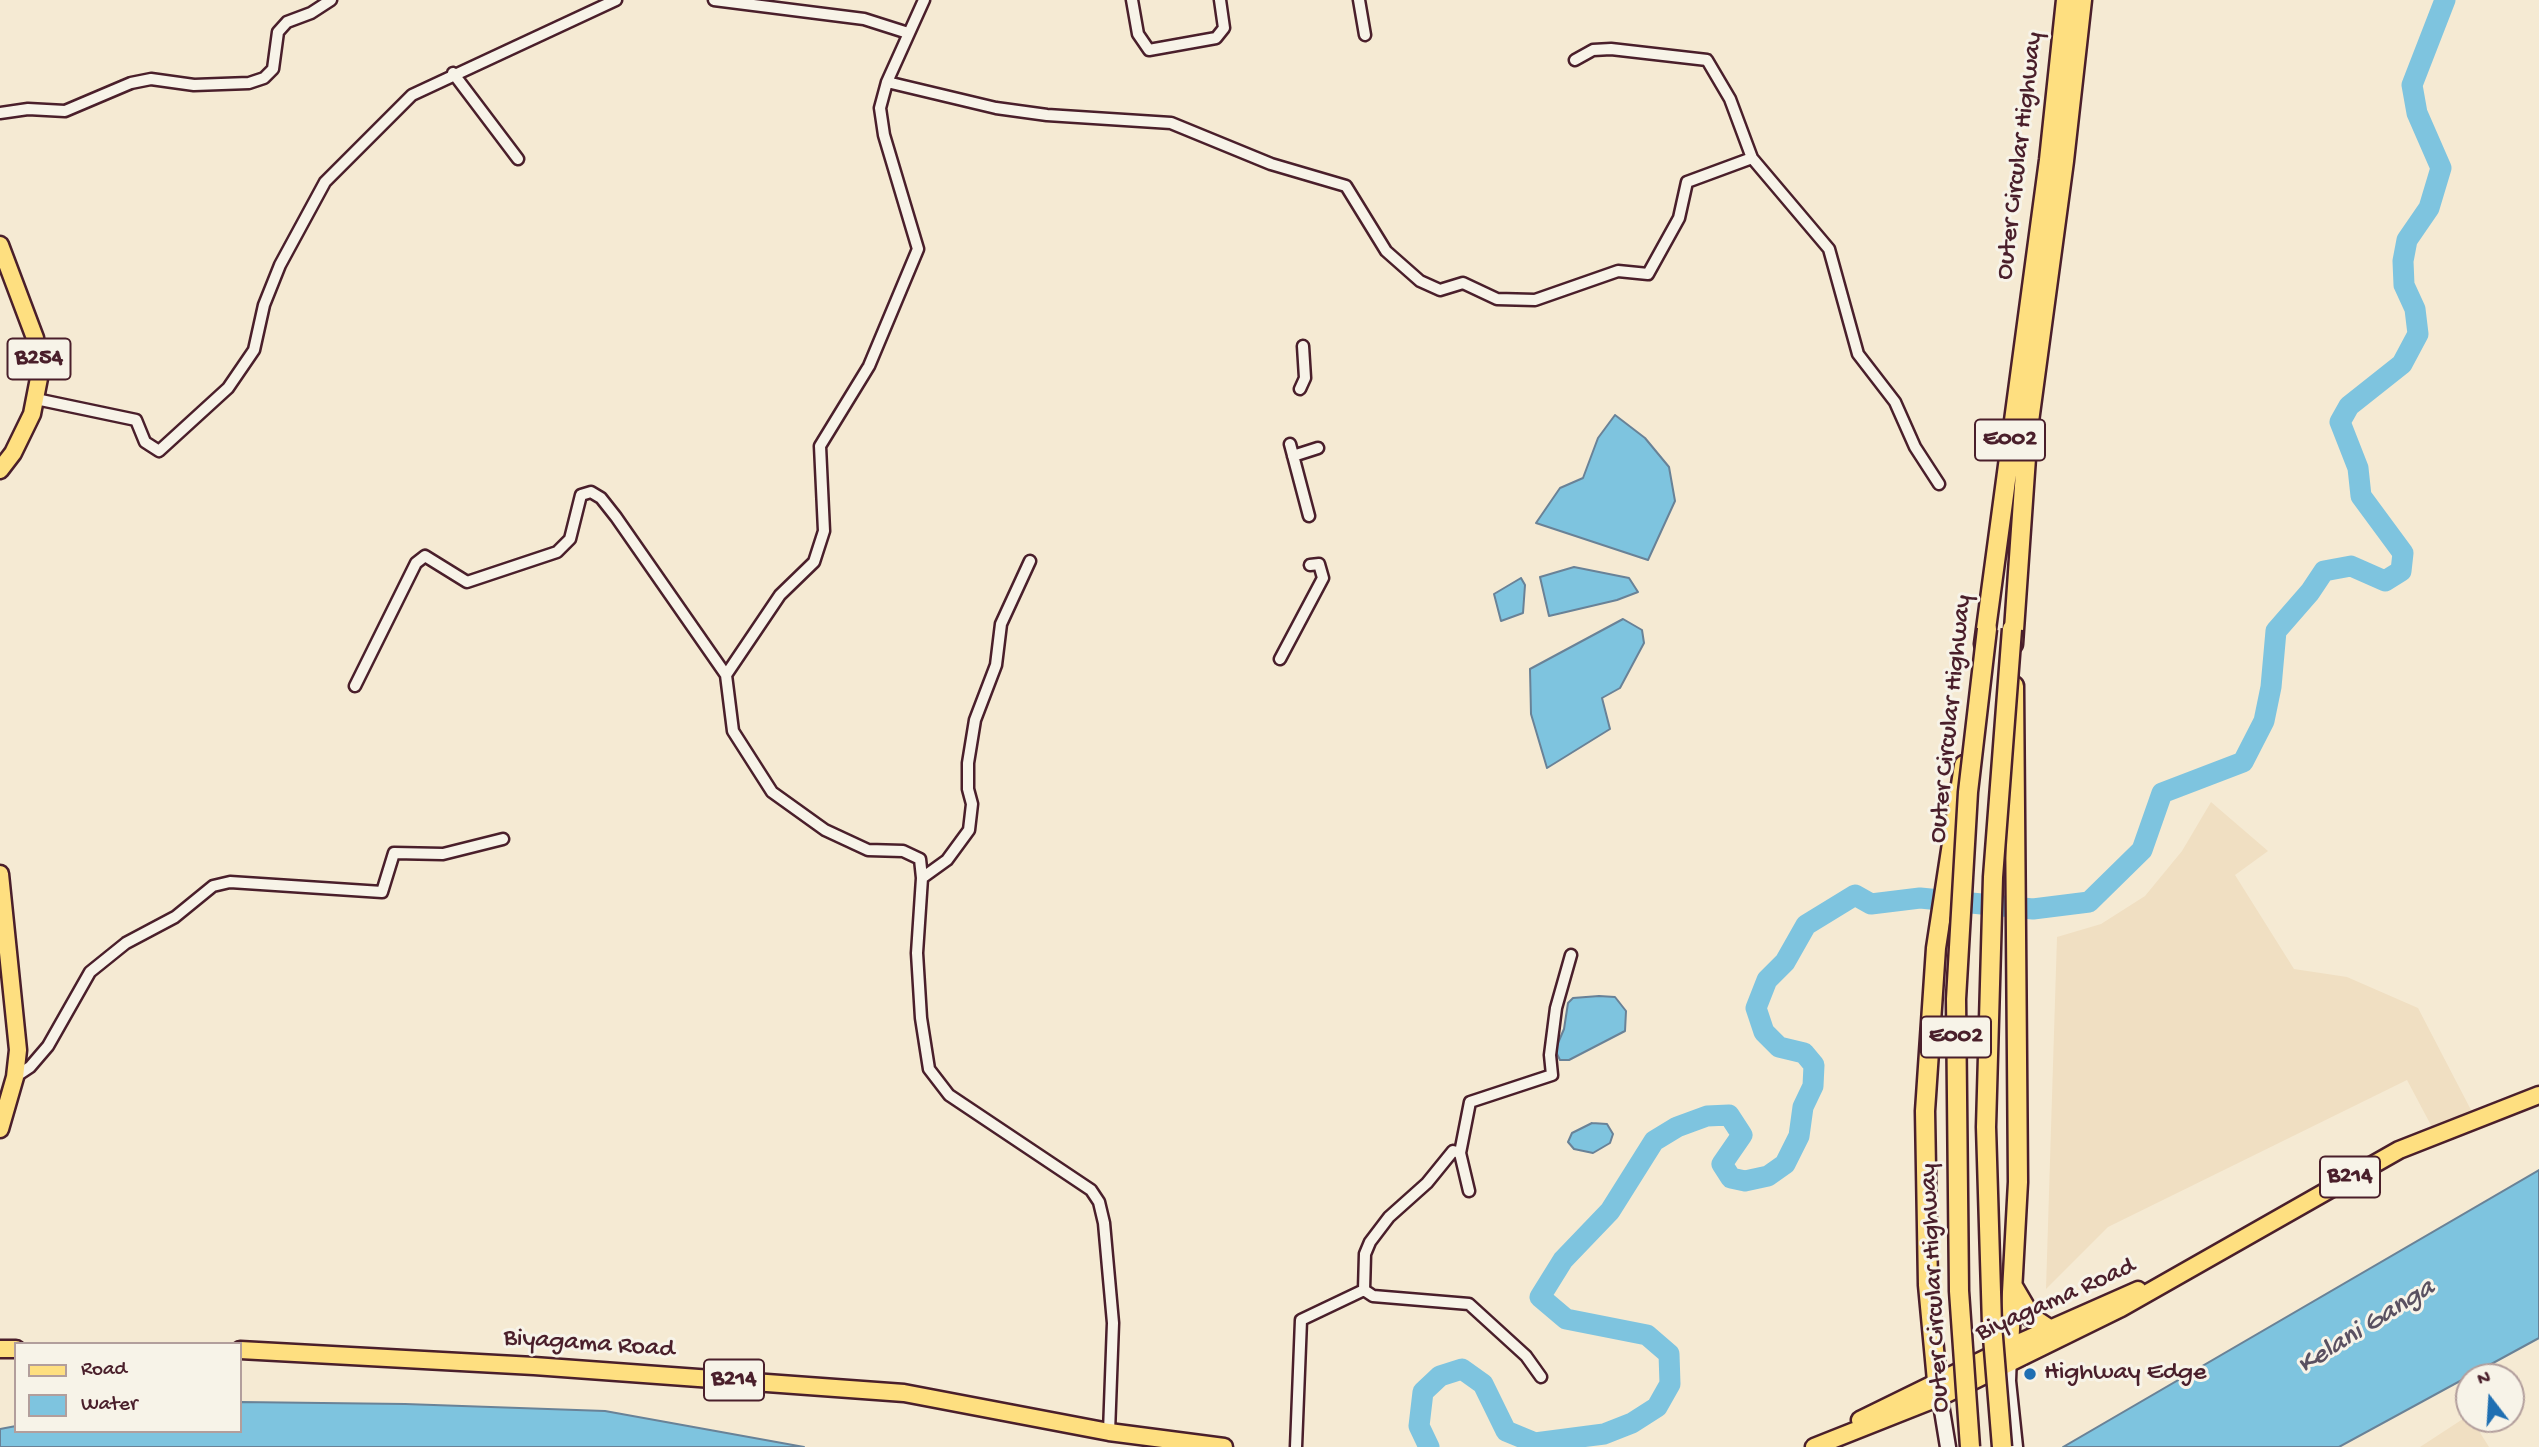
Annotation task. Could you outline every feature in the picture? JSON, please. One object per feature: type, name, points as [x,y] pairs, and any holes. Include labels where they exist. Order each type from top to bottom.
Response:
[{"type":"highway","name":"Outer Circular Highway","points":[[2002,1447],[1992,1325],[1986,1127],[1993,877],[2028,429],[2066,0]]},
{"type":"highway","name":"Outer Circular Highway","points":[[1970,1447],[1959,1291],[1956,999],[1967,805],[1987,629],[2082,0]]},
{"type":"highway","points":[[1938,1389],[1928,1285],[1926,1111],[1936,948],[1987,629]]},
{"type":"highway","points":[[2009,1355],[2018,1182],[2012,629]]},
{"type":"highway","points":[[2014,1288],[2031,1317],[2049,1329]]},
{"type":"main road","name":"B254","points":[[0,245],[35,338],[40,373],[36,399],[23,435],[0,470]]},
{"type":"main road","points":[[0,874],[18,1050],[15,1077],[0,1129]]},
{"type":"main road","name":"Biyagama Road","points":[[1813,1447],[2009,1355],[2121,1308],[2399,1150],[2539,1095]]},
{"type":"main road","name":"Biyagama Road","points":[[2009,1355],[2049,1329],[2115,1298],[2170,1279]]},
{"type":"main road","name":"Biyagama Road","points":[[242,1350],[807,1383],[904,1393],[1109,1432],[1224,1447]]},
{"type":"street","points":[[0,113],[28,109],[65,111],[131,83],[151,79],[194,85],[248,83],[264,78],[273,69],[278,32],[287,22],[311,13],[331,0]]},
{"type":"street","points":[[36,399],[136,420],[145,442],[159,451],[228,388],[254,350],[264,305],[279,265],[325,182],[412,95],[453,73],[616,0]]},
{"type":"street","points":[[714,0],[863,19],[908,33]]},
{"type":"street","points":[[726,675],[780,595],[814,562],[824,531],[820,446],[869,366],[918,249],[884,135],[880,108],[887,82],[924,0]]},
{"type":"street","points":[[1132,0],[1138,34],[1149,50],[1216,38],[1224,28],[1220,0]]},
{"type":"street","points":[[1359,0],[1365,35]]},
{"type":"street","points":[[1574,60],[1593,50],[1611,49],[1707,60],[1730,99],[1752,158],[1829,250],[1858,354],[1895,402],[1915,447],[1939,484]]},
{"type":"street","points":[[453,73],[518,159]]},
{"type":"street","points":[[887,82],[1009,109],[1171,123],[1271,164],[1346,186],[1386,251],[1420,281],[1440,290],[1463,283],[1497,299],[1535,300],[1618,271],[1648,274],[1679,219],[1687,182],[1752,158]]},
{"type":"street","points":[[1300,388],[1306,378],[1303,346]]},
{"type":"street","points":[[1290,444],[1309,516]]},
{"type":"street","points":[[1293,456],[1318,448]]},
{"type":"street","points":[[355,686],[416,563],[425,556],[467,582],[557,552],[570,539],[581,495],[590,492],[601,498],[726,675],[733,731],[772,792],[825,830],[868,850],[903,851],[920,859],[922,878],[917,953],[921,1018],[929,1069],[948,1095],[1091,1190],[1099,1202],[1104,1223],[1113,1323],[1109,1432]]},
{"type":"street","points":[[922,878],[947,860],[969,830],[972,804],[968,789],[968,763],[975,720],[996,665],[1001,624],[1030,561]]},
{"type":"street","points":[[1280,659],[1323,578],[1319,564],[1310,565]]},
{"type":"street","points":[[15,1077],[30,1067],[48,1046],[90,972],[126,943],[174,917],[214,886],[230,882],[382,892],[394,853],[443,854],[503,839]]},
{"type":"street","points":[[1469,1191],[1460,1153],[1470,1102],[1552,1075],[1550,1055],[1557,1001],[1571,955]]},
{"type":"street","points":[[1364,1290],[1365,1254],[1370,1242],[1389,1217],[1427,1183],[1449,1154],[1453,1151],[1460,1153]]},
{"type":"street","points":[[1364,1290],[1373,1296],[1469,1304],[1526,1356],[1541,1377]]},
{"type":"street","points":[[1296,1447],[1301,1320],[1364,1290]]},
{"type":"street","points":[[2009,1355],[2015,1447]]},
{"type":"street","points":[[1938,1389],[1948,1447]]},
{"type":"shaded area","points":[[2211,802],[2268,851],[2235,875],[2294,969],[2347,977],[2418,1008],[2471,1110],[2433,1129],[2407,1080],[2108,1227],[2046,1289],[2057,937],[2101,924],[2145,896],[2182,851]]},
{"type":"shaded area","points":[[2455,1424],[2455,1433],[2480,1433],[2489,1447],[2420,1447]]},
{"type":"water","points":[[1615,415],[1645,438],[1669,467],[1675,501],[1648,560],[1536,523],[1560,488],[1583,478],[1598,438]]},
{"type":"water","points":[[1574,567],[1629,578],[1638,592],[1617,600],[1549,616],[1540,577]]},
{"type":"water","points":[[1521,578],[1525,585],[1523,613],[1501,621],[1494,594]]},
{"type":"water","points":[[1623,619],[1642,630],[1644,643],[1620,688],[1602,698],[1610,729],[1547,768],[1531,714],[1530,669]]},
{"type":"water","points":[[1615,997],[1626,1011],[1625,1031],[1569,1060],[1560,1060],[1555,1050],[1564,1029],[1568,1003],[1573,998]]},
{"type":"water","points":[[1592,1123],[1607,1124],[1613,1134],[1610,1143],[1593,1153],[1574,1149],[1568,1142],[1572,1133]]},
{"type":"water","name":"Kelani Ganga","points":[[2539,1170],[2539,1338],[2493,1363],[2455,1363],[2455,1384],[2339,1447],[2063,1447]]},
{"type":"water","points":[[242,1402],[405,1404],[605,1411],[804,1447],[0,1447],[0,1429],[14,1426],[14,1433],[242,1433]]},
{"type":"waterway","points":[[1429,1447],[1419,1426],[1423,1392],[1440,1376],[1462,1369],[1483,1384],[1506,1431],[1535,1443],[1604,1434],[1632,1423],[1657,1407],[1670,1384],[1669,1354],[1647,1335],[1566,1319],[1540,1297],[1563,1260],[1610,1211],[1654,1141],[1677,1127],[1707,1116],[1729,1115],[1742,1135],[1722,1164],[1731,1178],[1745,1181],[1768,1176],[1785,1164],[1799,1136],[1803,1107],[1813,1086],[1814,1065],[1804,1053],[1779,1047],[1764,1032],[1756,1008],[1767,980],[1785,962],[1806,925],[1855,895],[1871,904],[1920,898],[2033,909],[2089,902],[2142,850],[2162,793],[2243,762],[2264,721],[2271,687],[2276,631],[2310,592],[2324,571],[2351,566],[2385,581],[2401,571],[2403,553],[2361,496],[2358,468],[2340,422],[2349,406],[2402,364],[2418,334],[2415,309],[2404,285],[2403,261],[2407,240],[2429,208],[2441,168],[2417,113],[2412,85],[2445,0]]},
{"type":"place","name":"Highway Edge","points":[[2030,1374]]}]
